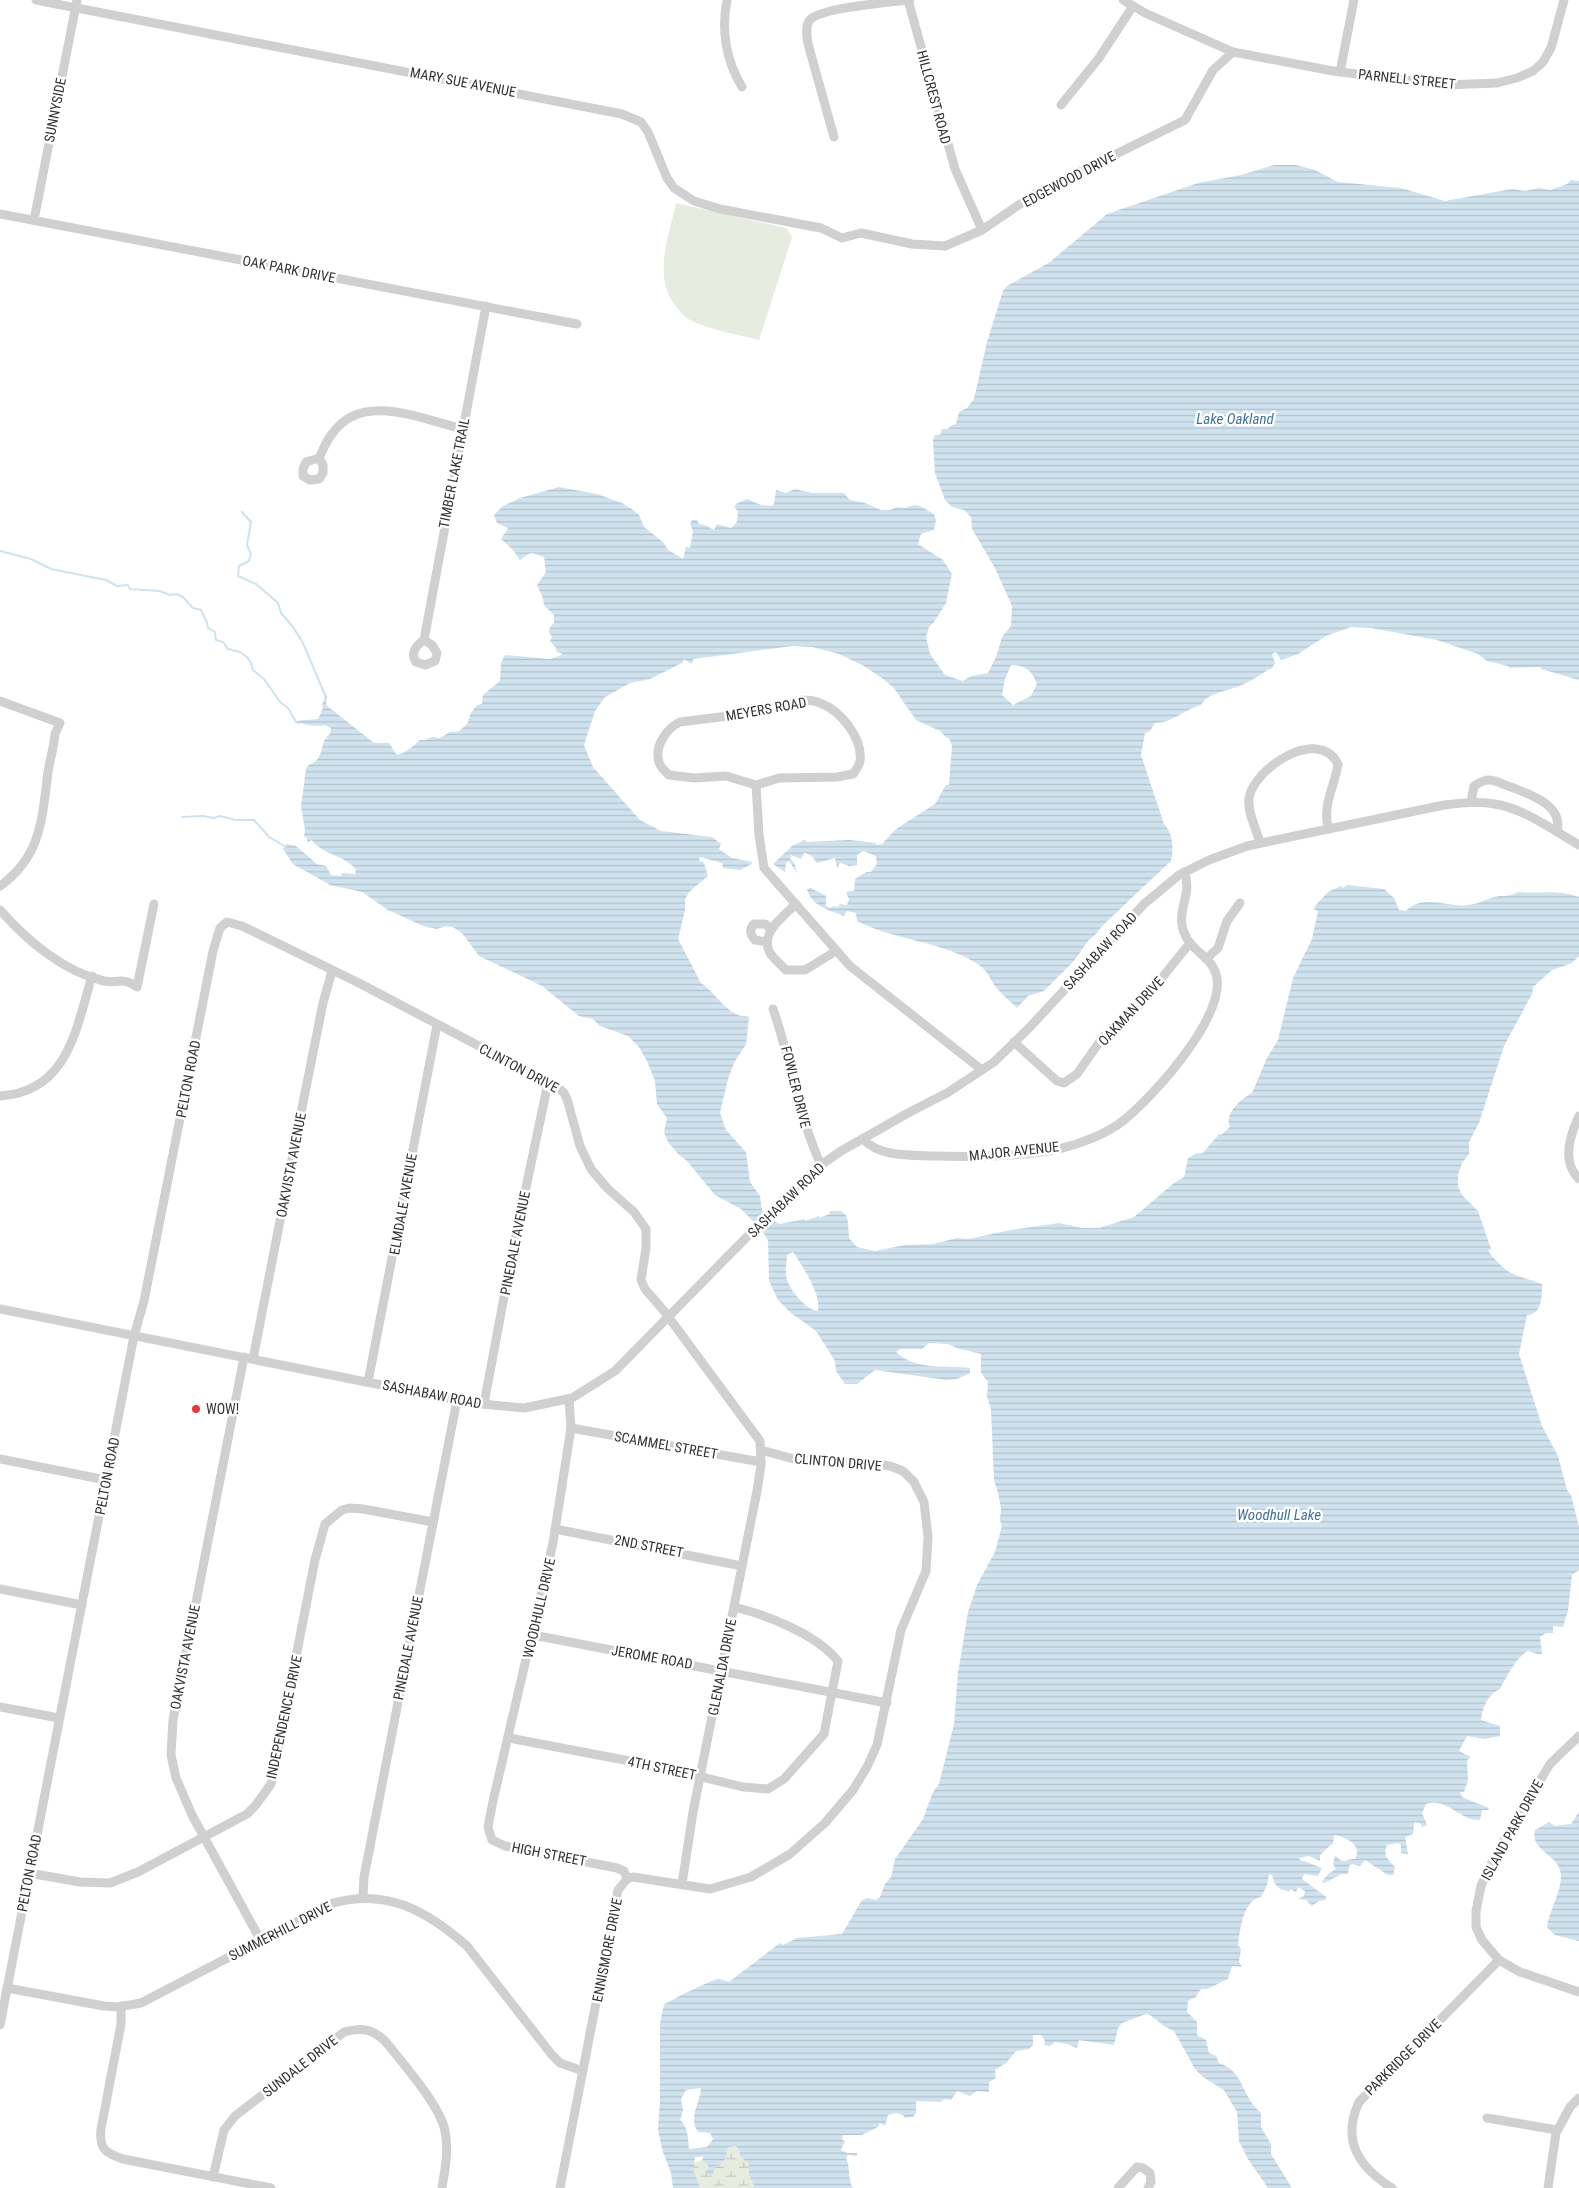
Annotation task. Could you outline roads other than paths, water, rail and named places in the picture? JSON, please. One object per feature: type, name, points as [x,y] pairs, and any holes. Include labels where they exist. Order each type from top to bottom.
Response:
[{"type":"street","name":"MARY SUE AVENUE","points":[[36,0],[76,4],[622,114],[641,122],[648,132],[667,178],[674,188],[694,201],[720,209],[820,228],[842,238]]},
{"type":"street","points":[[727,0],[724,28],[730,61],[735,77],[742,87]]},
{"type":"street","points":[[834,137],[808,44],[806,29],[809,21],[815,16],[828,11],[909,0]]},
{"type":"street","name":"HILLCREST ROAD","points":[[909,0],[954,170],[982,230]]},
{"type":"street","name":"PARNELL STREET","points":[[1124,0],[1188,33],[1233,52],[1340,72],[1444,85],[1497,84],[1518,78],[1532,71],[1543,62],[1551,48],[1564,0]]},
{"type":"street","points":[[1340,72],[1354,0]]},
{"type":"street","name":"SUNNYSIDE","points":[[34,220],[76,4]]},
{"type":"street","points":[[1061,105],[1099,58],[1133,6]]},
{"type":"street","name":"EDGEWOOD DRIVE","points":[[842,238],[861,233],[912,244],[945,246],[982,230],[1035,194],[1185,120],[1213,70],[1233,52]]},
{"type":"street","name":"OAK PARK DRIVE","points":[[0,214],[577,324]]},
{"type":"street","name":"TIMBER LAKE TRAIL","points":[[424,640],[486,306]]},
{"type":"street","points":[[319,458],[332,433],[341,424],[351,417],[364,413],[403,412],[463,429]]},
{"type":"street","name":"MEYERS ROAD","points":[[801,700],[821,703],[836,712],[854,735],[860,749],[860,761],[853,774],[837,777],[779,778],[756,785],[726,776],[694,778],[669,775],[659,763],[658,752],[660,742],[672,726],[680,722],[760,712],[801,700]]},
{"type":"street","points":[[0,701],[60,723],[54,734],[45,808],[38,837],[21,867],[0,886]]},
{"type":"street","points":[[1260,844],[1249,806],[1249,797],[1254,786],[1276,764],[1292,753],[1304,748],[1319,749],[1335,759],[1338,764],[1327,808],[1329,829]]},
{"type":"street","points":[[1470,802],[1474,786],[1487,780],[1496,782],[1530,794],[1544,802],[1557,818],[1559,824],[1557,832]]},
{"type":"street","points":[[756,785],[759,835],[764,868],[836,951],[863,976],[982,1070]]},
{"type":"street","name":"SASHABAW ROAD","points":[[0,1310],[457,1400],[524,1408],[569,1399],[615,1371],[773,1210],[821,1165],[908,1113],[948,1094],[982,1070],[1014,1042],[1144,904],[1184,872],[1209,860],[1260,844],[1444,805],[1470,802],[1497,804],[1509,808],[1579,845]]},
{"type":"street","points":[[1184,872],[1188,883],[1181,921],[1182,932],[1190,943]]},
{"type":"street","points":[[1206,959],[1218,948],[1227,921],[1240,903]]},
{"type":"street","points":[[0,910],[17,929],[51,957],[104,981],[126,980],[137,987],[154,904]]},
{"type":"street","points":[[796,904],[771,929],[768,942],[770,952],[786,970],[806,970],[836,951]]},
{"type":"street","name":"CLINTON DRIVE","points":[[220,928],[227,922],[242,926],[437,1025],[564,1093],[580,1146],[591,1169],[607,1188],[634,1212],[646,1229],[646,1248],[641,1280],[645,1289],[750,1426],[760,1441],[761,1450],[794,1460],[870,1463],[890,1466],[903,1471],[914,1482],[924,1502],[926,1571],[901,1630],[887,1703]]},
{"type":"street","points":[[768,942],[754,940],[750,931],[754,924],[760,923],[771,929]]},
{"type":"street","name":"PELTON ROAD","points":[[0,2025],[134,1336],[144,1301],[213,951],[220,928]]},
{"type":"street","name":"MAJOR AVENUE","points":[[863,1139],[869,1146],[877,1150],[916,1155],[982,1157],[1059,1149],[1104,1132],[1123,1121],[1165,1079],[1186,1053],[1210,1016],[1218,991],[1218,982],[1212,965],[1190,943]]},
{"type":"street","name":"OAKMAN DRIVE","points":[[1014,1042],[1057,1081],[1064,1083],[1070,1080],[1103,1037],[1130,1015],[1144,1000],[1190,943]]},
{"type":"street","name":"OAKVISTA AVENUE","points":[[261,1940],[192,1815],[176,1778],[171,1736],[323,1003],[332,971]]},
{"type":"street","points":[[0,1096],[14,1095],[42,1083],[61,1065],[72,1042],[92,976]]},
{"type":"street","name":"FOWLER DRIVE","points":[[774,1009],[786,1045],[806,1129],[821,1165]]},
{"type":"street","name":"ELMDALE AVENUE","points":[[368,1382],[437,1025]]},
{"type":"street","name":"PINEDALE AVENUE","points":[[484,1404],[514,1245],[548,1083]]},
{"type":"street","points":[[1579,1116],[1572,1132],[1569,1155],[1571,1167],[1579,1179]]},
{"type":"street","name":"WOODHULL DRIVE","points":[[491,1814],[533,1635],[555,1529],[571,1428],[569,1399]]},
{"type":"street","name":"PINEDALE AVENUE","points":[[363,1897],[364,1877],[457,1400]]},
{"type":"street","name":"SCAMMEL STREET","points":[[571,1428],[761,1462]]},
{"type":"street","name":"GLENALDA DRIVE","points":[[682,1884],[700,1777],[761,1462],[761,1450]]},
{"type":"street","points":[[0,1459],[106,1480]]},
{"type":"street","name":"INDEPENDENCE DRIVE","points":[[30,1872],[88,1883],[110,1883],[138,1872],[247,1814],[271,1784],[315,1560],[325,1524],[336,1514],[349,1508],[433,1522]]},
{"type":"street","name":"2ND STREET","points":[[555,1529],[742,1566]]},
{"type":"street","points":[[0,1589],[82,1605]]},
{"type":"street","points":[[734,1607],[758,1614],[802,1634],[830,1651],[838,1661],[832,1693]]},
{"type":"street","name":"JEROME ROAD","points":[[533,1635],[887,1703]]},
{"type":"street","name":"4TH STREET","points":[[509,1738],[656,1766],[743,1787],[768,1789],[784,1779],[824,1734],[832,1693]]},
{"type":"street","points":[[627,1879],[633,1877],[710,1889],[751,1877],[790,1854],[825,1823],[853,1790],[868,1767],[877,1745],[887,1703]]},
{"type":"street","points":[[0,1708],[59,1718]]},
{"type":"street","name":"ISLAND PARK DRIVE","points":[[1499,1960],[1482,1940],[1476,1927],[1477,1898],[1497,1852],[1550,1764],[1579,1736]]},
{"type":"street","name":"HIGH STREET","points":[[491,1814],[488,1832],[492,1840],[505,1846],[617,1868],[624,1871],[627,1879]]},
{"type":"street","name":"ENNISMORE DRIVE","points":[[560,2188],[618,1890],[627,1879]]},
{"type":"street","name":"SUMMERHILL DRIVE","points":[[7,1988],[79,2002],[121,2006],[141,2002],[333,1903],[363,1897],[375,1897],[394,1901],[426,1916],[450,1931],[467,1946],[552,2055],[560,2062],[583,2071]]},
{"type":"street","points":[[1499,1960],[1520,1972],[1579,1992]]},
{"type":"street","name":"PARKRIDGE DRIVE","points":[[1392,2188],[1379,2180],[1364,2166],[1356,2153],[1352,2128],[1359,2102],[1499,1960]]},
{"type":"street","points":[[121,2006],[121,2024],[101,2129],[102,2146],[110,2154],[123,2159],[271,2188]]},
{"type":"street","name":"SUNDALE DRIVE","points":[[213,2177],[224,2130],[235,2116],[344,2032],[364,2029],[375,2031],[386,2042],[442,2119],[447,2147],[442,2188]]},
{"type":"street","points":[[1548,2188],[1553,2143],[1557,2130],[1570,2107],[1579,2098]]},
{"type":"street","points":[[1487,2118],[1557,2130]]},
{"type":"street","points":[[1118,2188],[1137,2167],[1143,2168],[1150,2173],[1151,2182],[1148,2188]]},
{"type":"water","points":[[1274,165],[1296,165],[1315,170],[1338,182],[1401,188],[1445,201],[1512,189],[1525,191],[1539,188],[1550,190],[1567,184],[1571,180],[1579,181],[1579,680],[1541,669],[1540,667],[1509,668],[1508,666],[1487,661],[1478,654],[1437,640],[1371,628],[1351,627],[1326,636],[1298,654],[1281,660],[1276,652],[1272,654],[1275,663],[1272,668],[1242,685],[1209,697],[1201,705],[1173,718],[1155,723],[1150,731],[1145,733],[1141,755],[1164,824],[1171,837],[1171,861],[1102,926],[1088,941],[1074,961],[1044,991],[1028,996],[1017,1008],[997,989],[982,967],[965,957],[934,946],[886,933],[857,921],[856,913],[847,911],[844,916],[821,907],[812,900],[807,889],[811,888],[826,896],[826,906],[831,908],[833,906],[838,907],[840,904],[847,905],[849,899],[846,892],[854,891],[855,879],[866,872],[871,872],[877,864],[876,856],[863,851],[857,855],[857,865],[849,866],[840,863],[837,868],[835,858],[817,863],[812,856],[806,853],[804,853],[801,859],[791,855],[790,859],[794,862],[797,873],[789,861],[786,863],[785,872],[773,864],[792,846],[805,840],[806,842],[850,840],[875,843],[877,845],[882,844],[896,829],[935,804],[946,785],[949,785],[952,746],[949,738],[940,731],[916,720],[893,687],[864,666],[839,654],[812,647],[793,646],[693,659],[692,664],[684,659],[682,663],[650,679],[630,683],[605,697],[595,711],[584,745],[593,767],[640,820],[661,831],[712,837],[721,844],[719,849],[732,858],[752,862],[752,864],[740,870],[723,868],[722,863],[700,857],[699,860],[704,863],[708,876],[689,892],[685,900],[685,910],[678,939],[701,983],[733,1012],[739,1016],[749,1017],[746,1044],[734,1063],[720,1113],[726,1130],[746,1152],[750,1182],[760,1196],[762,1210],[767,1218],[780,1224],[805,1219],[805,1221],[819,1216],[819,1218],[830,1214],[829,1211],[841,1211],[846,1215],[849,1238],[857,1247],[875,1251],[905,1245],[933,1244],[957,1238],[968,1239],[1059,1223],[1082,1228],[1099,1228],[1134,1217],[1174,1183],[1184,1177],[1188,1158],[1195,1154],[1203,1153],[1219,1134],[1221,1135],[1230,1127],[1229,1122],[1232,1111],[1239,1102],[1252,1093],[1267,1058],[1278,1040],[1293,978],[1312,939],[1318,911],[1314,909],[1315,906],[1328,892],[1347,885],[1384,889],[1394,898],[1399,910],[1406,911],[1420,903],[1436,902],[1469,905],[1495,897],[1509,896],[1518,892],[1556,892],[1579,897],[1579,956],[1572,963],[1552,970],[1533,987],[1532,994],[1504,1046],[1479,1123],[1469,1142],[1469,1154],[1462,1163],[1458,1175],[1458,1186],[1462,1195],[1478,1211],[1491,1249],[1488,1251],[1506,1270],[1517,1276],[1542,1284],[1540,1304],[1536,1312],[1527,1315],[1519,1354],[1542,1426],[1558,1456],[1579,1527],[1579,1570],[1572,1575],[1568,1611],[1563,1627],[1553,1626],[1553,1633],[1546,1633],[1540,1637],[1542,1654],[1528,1651],[1524,1654],[1512,1668],[1500,1689],[1492,1694],[1486,1702],[1481,1720],[1500,1726],[1500,1736],[1485,1739],[1467,1736],[1459,1751],[1471,1757],[1467,1760],[1468,1780],[1464,1792],[1460,1792],[1462,1797],[1489,1808],[1488,1810],[1482,1810],[1480,1820],[1466,1817],[1441,1804],[1426,1804],[1422,1813],[1427,1825],[1422,1827],[1420,1823],[1414,1822],[1413,1834],[1405,1837],[1408,1854],[1401,1853],[1401,1845],[1398,1843],[1387,1845],[1386,1857],[1395,1867],[1393,1875],[1388,1875],[1365,1860],[1360,1866],[1352,1864],[1349,1866],[1348,1874],[1342,1874],[1324,1883],[1322,1882],[1328,1874],[1336,1869],[1333,1864],[1335,1855],[1345,1861],[1355,1859],[1357,1854],[1357,1850],[1352,1842],[1334,1835],[1333,1843],[1320,1855],[1320,1861],[1309,1856],[1299,1858],[1322,1868],[1318,1876],[1304,1874],[1302,1879],[1326,1897],[1326,1900],[1319,1901],[1312,1906],[1306,1900],[1298,1899],[1304,1896],[1305,1891],[1298,1887],[1296,1892],[1290,1889],[1289,1891],[1280,1889],[1275,1884],[1272,1875],[1269,1874],[1267,1885],[1261,1897],[1255,1899],[1250,1904],[1244,1916],[1238,1945],[1241,1949],[1239,1962],[1242,1967],[1232,1966],[1228,1979],[1207,1989],[1201,1989],[1196,1997],[1188,2001],[1187,2012],[1197,2022],[1197,2035],[1206,2040],[1209,2053],[1216,2056],[1219,2063],[1234,2072],[1249,2099],[1261,2113],[1261,2127],[1271,2144],[1271,2154],[1292,2188],[1268,2188],[1248,2159],[1239,2141],[1237,2112],[1224,2090],[1203,2077],[1195,2069],[1174,2031],[1146,2014],[1122,2023],[1118,2028],[1114,2045],[1079,2040],[1077,2048],[1055,2042],[1050,2046],[1044,2045],[1045,2041],[1041,2035],[1033,2035],[1033,2045],[1029,2049],[1016,2051],[1006,2063],[995,2070],[996,2078],[989,2082],[989,2092],[977,2091],[970,2096],[957,2091],[951,2100],[945,2099],[940,2102],[916,2101],[916,2113],[913,2117],[905,2118],[903,2115],[896,2113],[888,2115],[885,2126],[880,2123],[878,2127],[862,2135],[843,2135],[842,2140],[845,2141],[841,2150],[847,2153],[857,2153],[857,2156],[848,2155],[846,2158],[853,2188],[755,2188],[749,2174],[749,2163],[740,2156],[740,2151],[736,2146],[728,2147],[725,2160],[715,2167],[712,2176],[705,2172],[709,2166],[703,2161],[703,2156],[695,2157],[693,2170],[700,2188],[673,2188],[671,2173],[663,2152],[658,2130],[660,2023],[664,2005],[714,1980],[719,1979],[729,1982],[780,1943],[783,1945],[797,1938],[842,1934],[862,1900],[868,1898],[876,1900],[880,1897],[885,1884],[891,1877],[895,1859],[923,1819],[933,1792],[939,1784],[954,1724],[958,1673],[968,1612],[977,1585],[995,1552],[1002,1526],[1000,1520],[1001,1508],[994,1480],[991,1409],[987,1396],[988,1382],[981,1373],[981,1354],[948,1344],[929,1343],[922,1349],[900,1349],[896,1352],[912,1362],[921,1365],[970,1368],[970,1373],[957,1379],[946,1380],[875,1370],[857,1384],[845,1384],[836,1371],[835,1361],[816,1331],[791,1313],[778,1300],[769,1281],[768,1241],[765,1235],[741,1209],[715,1195],[687,1161],[668,1142],[664,1132],[667,1118],[657,1104],[655,1081],[639,1047],[628,1036],[600,1026],[593,1019],[579,1016],[542,986],[479,956],[462,933],[453,927],[446,926],[437,929],[423,926],[388,910],[362,892],[330,885],[293,864],[283,849],[287,844],[296,846],[317,864],[326,866],[331,875],[341,876],[342,873],[355,874],[356,870],[346,861],[316,845],[312,840],[307,842],[307,838],[304,836],[305,830],[301,806],[306,769],[318,758],[331,728],[325,725],[302,724],[296,721],[318,719],[326,694],[326,705],[374,743],[389,743],[397,755],[406,751],[420,740],[432,737],[440,738],[450,732],[458,732],[467,724],[471,713],[477,705],[482,704],[483,695],[500,681],[501,663],[505,655],[550,659],[562,655],[557,652],[550,641],[552,637],[549,632],[550,627],[554,623],[554,615],[544,605],[537,585],[546,572],[544,557],[530,553],[520,560],[514,551],[501,539],[508,528],[497,523],[494,515],[503,506],[520,498],[559,487],[597,494],[622,503],[639,515],[644,527],[664,543],[668,550],[683,559],[686,547],[690,548],[693,531],[690,524],[692,520],[697,520],[699,524],[714,530],[717,524],[731,528],[737,522],[738,511],[734,507],[736,504],[747,499],[761,505],[771,506],[774,504],[776,490],[786,493],[795,489],[812,493],[844,493],[850,500],[865,503],[881,510],[890,510],[897,507],[905,508],[914,505],[920,506],[934,514],[936,520],[934,530],[921,534],[918,544],[943,560],[952,574],[946,603],[929,627],[926,637],[930,654],[945,675],[963,681],[971,676],[988,673],[996,657],[1002,637],[1011,626],[1012,606],[995,568],[972,529],[971,517],[964,510],[952,507],[945,500],[935,473],[933,440],[935,435],[940,435],[942,429],[948,429],[956,424],[959,412],[967,408],[974,399],[987,342],[1003,291],[1007,286],[1050,262],[1107,214],[1198,183],[1241,175]],"holes":[[[1011,665],[1021,666],[1028,670],[1037,684],[1031,696],[1013,705],[1002,695],[1005,679]],[[793,1252],[806,1273],[817,1296],[818,1311],[813,1310],[802,1302],[790,1286],[786,1272],[787,1255]],[[701,2088],[694,2121],[698,2132],[710,2133],[713,2139],[707,2147],[689,2149],[686,2129],[680,2120],[683,2110],[681,2099],[686,2090]]]},
{"type":"water","points":[[1579,1812],[1579,1941],[1555,1935],[1547,1927],[1559,1890],[1561,1876],[1557,1864],[1539,1847],[1534,1837],[1535,1830],[1549,1822],[1555,1826],[1571,1824]]},
{"type":"waterway","points":[[242,512],[251,522],[247,545],[251,554],[249,561],[239,566],[238,576],[256,584],[278,603],[281,613],[303,643],[325,695]]},
{"type":"waterway","points":[[0,551],[31,559],[51,569],[106,580],[117,586],[128,585],[130,589],[160,591],[183,597],[193,608],[201,610],[208,628],[215,632],[216,640],[223,642],[228,649],[240,652],[247,657],[253,670],[264,679],[280,702],[288,708],[296,722],[299,723]]},
{"type":"waterway","points":[[182,817],[203,816],[214,818],[220,816],[236,820],[254,820],[269,837],[286,847]]},
{"type":"place","name":"WOW!","points":[[196,1409]]},
{"type":"water label","name":"Lake Oakland","points":[[1235,419]]},
{"type":"water label","name":"Woodhull Lake","points":[[1279,1515]]}]
